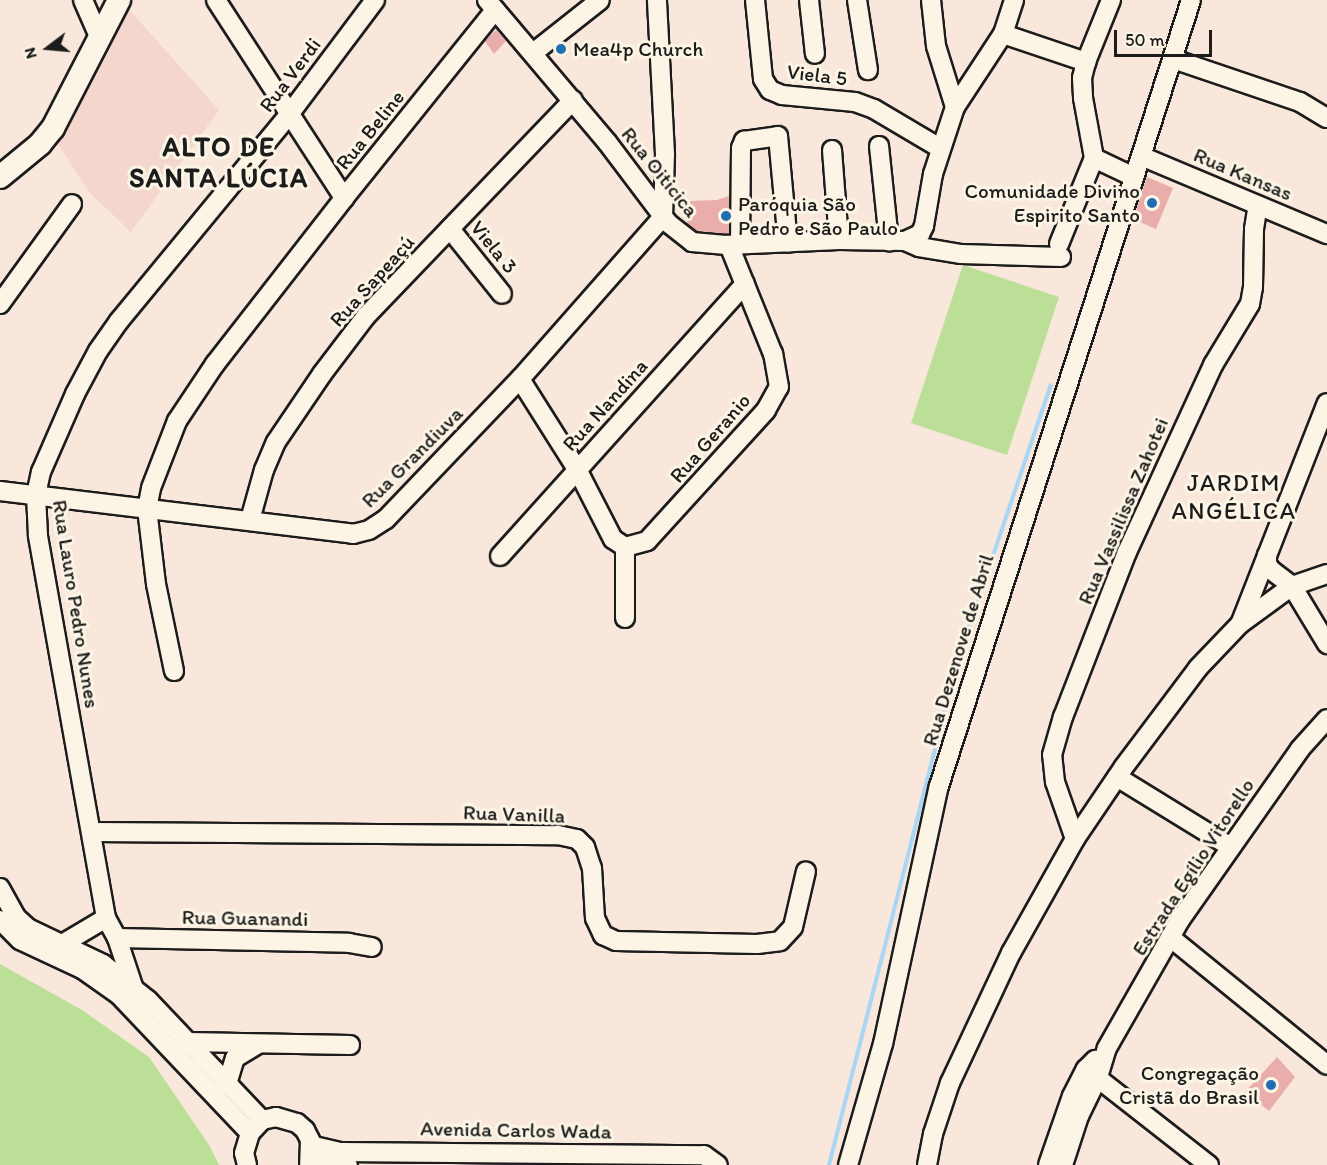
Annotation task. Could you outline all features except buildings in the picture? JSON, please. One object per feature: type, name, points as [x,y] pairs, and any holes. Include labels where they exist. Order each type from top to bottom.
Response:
[{"type":"main road","points":[[0,177],[32,152],[53,128],[119,0]]},
{"type":"street","points":[[83,0],[100,39]]},
{"type":"street","points":[[216,0],[288,116],[344,198]]},
{"type":"street","name":"Rua Verdi","points":[[146,287],[288,116],[375,0]]},
{"type":"street","points":[[533,53],[600,0]]},
{"type":"street","points":[[657,0],[665,154],[663,217]]},
{"type":"street","name":"Viela 5","points":[[755,0],[763,80],[770,90],[782,95],[855,102],[874,109],[940,148]]},
{"type":"street","points":[[809,0],[815,54]]},
{"type":"street","points":[[857,0],[868,70]]},
{"type":"street","points":[[931,0],[936,46],[955,107]]},
{"type":"street","points":[[879,146],[897,241],[920,234],[924,226],[940,148],[955,107],[1003,34],[1014,0]]},
{"type":"street","points":[[1111,0],[1086,62],[1083,98],[1094,158],[1134,177]]},
{"type":"street","name":"Rua Dezenove de Abril","points":[[848,1165],[882,1044],[939,786],[1191,0]]},
{"type":"street","name":"Rua Oiticica","points":[[491,5],[573,100],[637,179],[663,217],[676,232],[692,242],[735,245],[839,240],[897,241],[920,248],[961,254],[1060,250],[1094,158]]},
{"type":"street","name":"Rua Beline","points":[[147,508],[151,488],[177,421],[215,364],[491,5]]},
{"type":"street","points":[[1003,34],[1086,62]]},
{"type":"street","points":[[1173,59],[1300,102],[1327,118]]},
{"type":"street","name":"Rua Sapeaçú","points":[[250,520],[264,470],[276,442],[294,413],[366,316],[573,100]]},
{"type":"street","points":[[735,245],[741,147],[744,141],[778,136],[788,243]]},
{"type":"street","points":[[832,150],[839,240]]},
{"type":"street","name":"Rua Kansas","points":[[1141,156],[1327,234]]},
{"type":"street","points":[[0,304],[72,204]]},
{"type":"street","name":"Rua Vassilissa Zahotei","points":[[1075,839],[1055,782],[1052,754],[1063,717],[1127,552],[1213,365],[1250,304],[1253,287],[1254,229],[1258,205]]},
{"type":"street","name":"Rua Grandiuva","points":[[0,491],[353,534],[369,530],[386,519],[520,379],[663,217]]},
{"type":"street","name":"Viela 3","points":[[450,229],[502,294]]},
{"type":"street","name":"Rua Geranio","points":[[625,547],[640,544],[653,536],[777,394],[778,374],[773,354],[745,284],[735,245]]},
{"type":"street","name":"Rua Nandina","points":[[500,556],[745,284]]},
{"type":"street","name":"Rua Lauro Pedro Nunes","points":[[133,986],[117,938],[106,918],[38,535],[36,495],[41,472],[58,430],[89,368],[98,351],[146,287]]},
{"type":"street","points":[[520,379],[577,469],[607,532],[618,544],[625,547],[625,618]]},
{"type":"street","points":[[1240,624],[1327,403]]},
{"type":"street","points":[[147,508],[156,584],[174,671]]},
{"type":"street","points":[[1267,555],[1267,564],[1271,570],[1292,586],[1327,644]]},
{"type":"street","points":[[927,1165],[933,1134],[950,1083],[1011,953],[1075,839],[1117,777],[1198,668],[1240,624],[1292,586],[1327,574]]},
{"type":"street","name":"Estrada Egílio Vitorello","points":[[1048,1165],[1072,1096],[1092,1073],[1171,938],[1229,846],[1300,749],[1327,719]]},
{"type":"street","points":[[1117,777],[1229,846]]},
{"type":"street","name":"Rua Vanilla","points":[[92,832],[558,835],[577,839],[585,847],[592,868],[595,918],[603,935],[616,941],[757,944],[780,941],[793,927],[806,871]]},
{"type":"street","points":[[0,888],[16,917],[28,928],[64,943],[103,964],[133,986],[227,1084],[256,1126]]},
{"type":"street","points":[[64,943],[106,918]]},
{"type":"street","points":[[0,920],[20,940],[82,969],[119,994],[256,1126]]},
{"type":"street","name":"Rua Guanandi","points":[[117,938],[349,943],[372,947]]},
{"type":"street","points":[[1171,938],[1327,1065]]},
{"type":"street","points":[[188,1042],[350,1045]]},
{"type":"street","points":[[227,1084],[229,1069],[235,1058],[260,1043]]},
{"type":"street","points":[[1092,1073],[1209,1165]]},
{"type":"street","name":"Estrada Egílio Vitorello","points":[[1063,1165],[1092,1073]]},
{"type":"street","points":[[247,1165],[244,1153],[256,1126],[276,1117],[297,1123],[304,1130],[310,1158],[348,1165]]},
{"type":"street","name":"Avenida Carlos Wada","points":[[310,1158],[342,1152],[693,1155],[712,1163]]},
{"type":"shaded area","points":[[124,4],[219,110],[131,232],[90,193],[56,141]]},
{"type":"green space","points":[[963,265],[1059,297],[1007,455],[911,423]]},
{"type":"green space","points":[[0,964],[82,1010],[149,1057],[209,1145],[219,1165],[0,1165]]},
{"type":"waterway","points":[[829,1165],[958,659],[1051,385]]},
{"type":"place","name":"Mea4p Church","points":[[561,49]]},
{"type":"place","name":"Comunidade Divino Espirito Santo","points":[[1152,203]]},
{"type":"place","name":"Paróquia São Pedro e São Paulo","points":[[726,216]]},
{"type":"place","name":"Congregação Cristã do Brasil","points":[[1271,1085]]},
{"type":"district","name":"ALTO DE SANTA LÚCIA","points":[[219,162]]},
{"type":"district","name":"JARDIM ANGÉLICA","points":[[1234,497]]}]
